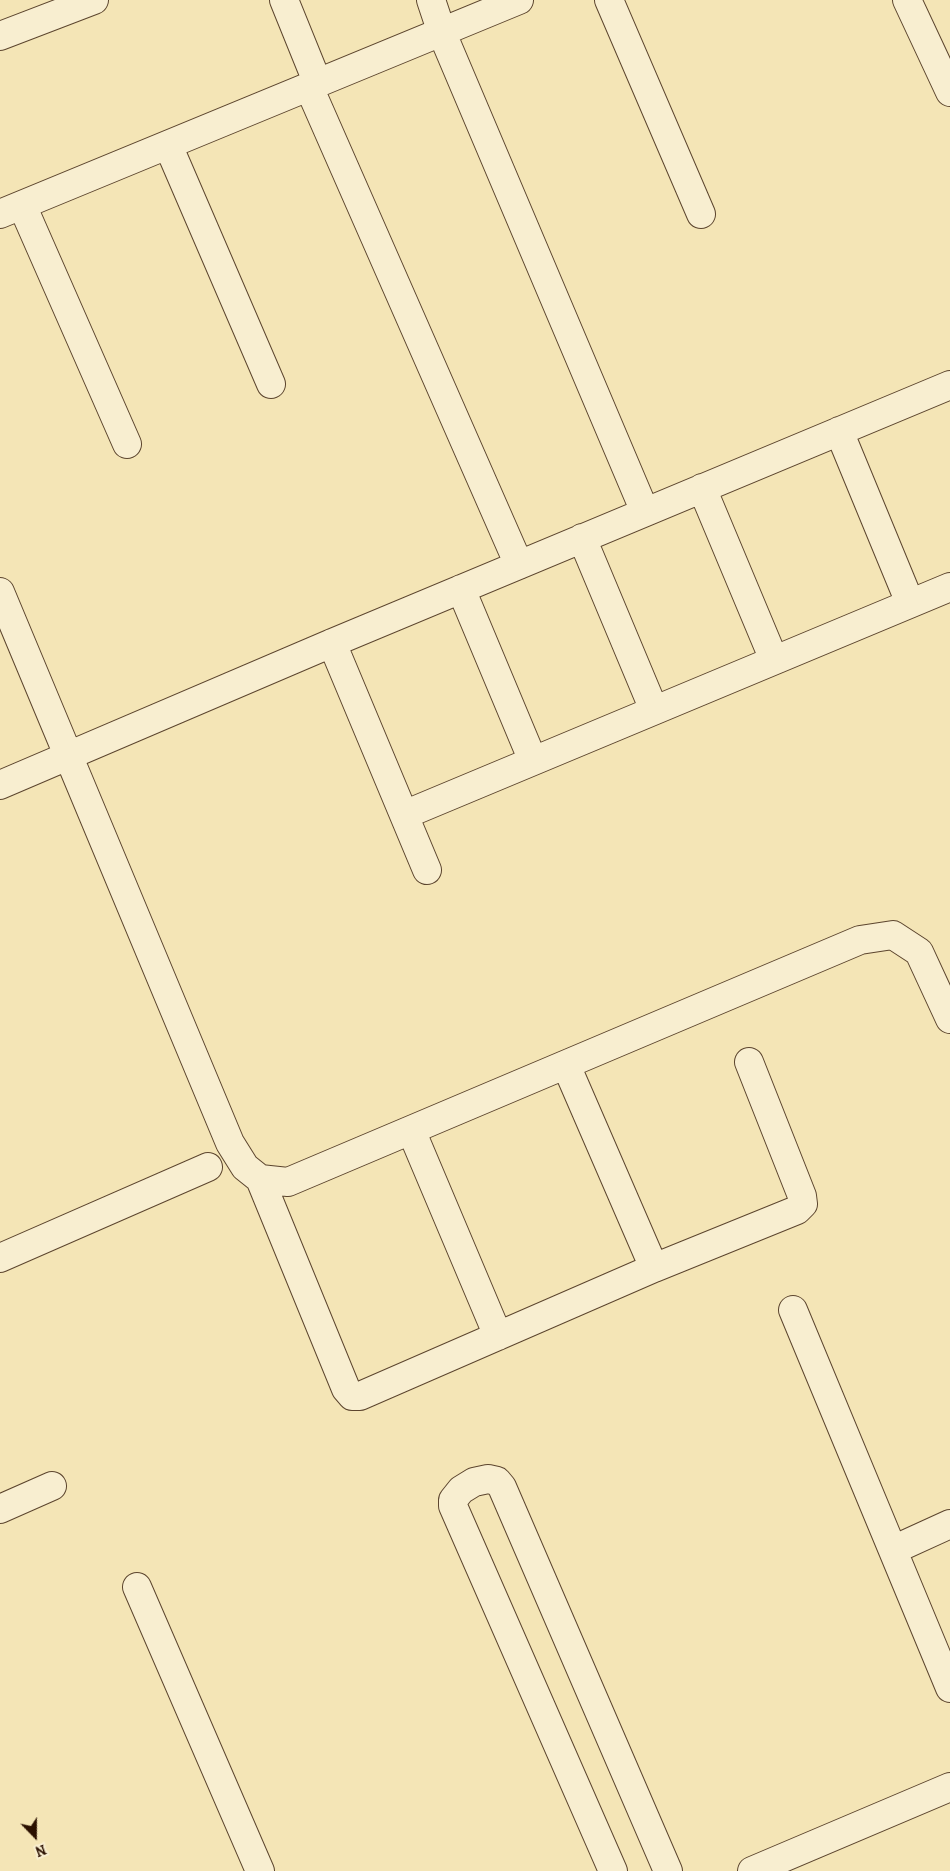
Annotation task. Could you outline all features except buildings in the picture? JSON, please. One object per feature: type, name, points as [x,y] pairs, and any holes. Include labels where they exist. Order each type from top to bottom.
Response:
[{"type":"street","points":[[0,36],[94,0]]},
{"type":"street","points":[[284,0],[313,85],[519,565]]},
{"type":"street","points":[[431,0],[442,33],[644,512]]},
{"type":"street","points":[[127,444],[11,210],[519,0]]},
{"type":"street","points":[[609,0],[701,214]]},
{"type":"street","points":[[907,0],[950,92]]},
{"type":"street","points":[[168,145],[271,384]]},
{"type":"street","points":[[0,785],[332,643],[950,385]]},
{"type":"street","points":[[839,431],[910,603]]},
{"type":"street","points":[[702,488],[774,660]]},
{"type":"street","points":[[582,538],[654,710]]},
{"type":"street","points":[[404,815],[950,587]]},
{"type":"street","points":[[461,589],[533,761]]},
{"type":"street","points":[[0,592],[230,1143],[244,1167],[260,1179],[288,1182],[860,940],[893,935],[919,952],[950,1019]]},
{"type":"street","points":[[332,643],[427,870]]},
{"type":"street","points":[[260,1179],[346,1389],[352,1396],[360,1396],[654,1268],[797,1210],[803,1204],[802,1196],[749,1062]]},
{"type":"street","points":[[566,1065],[654,1268]]},
{"type":"street","points":[[411,1130],[498,1336]]},
{"type":"street","points":[[0,1258],[208,1167]]},
{"type":"street","points":[[793,1310],[950,1688]]},
{"type":"street","points":[[613,1871],[453,1506],[453,1500],[461,1490],[474,1482],[488,1479],[496,1481],[502,1487],[668,1871]]},
{"type":"street","points":[[0,1509],[52,1486]]},
{"type":"street","points":[[893,1550],[950,1524]]},
{"type":"street","points":[[137,1587],[260,1871]]},
{"type":"street","points":[[752,1871],[950,1787]]}]
